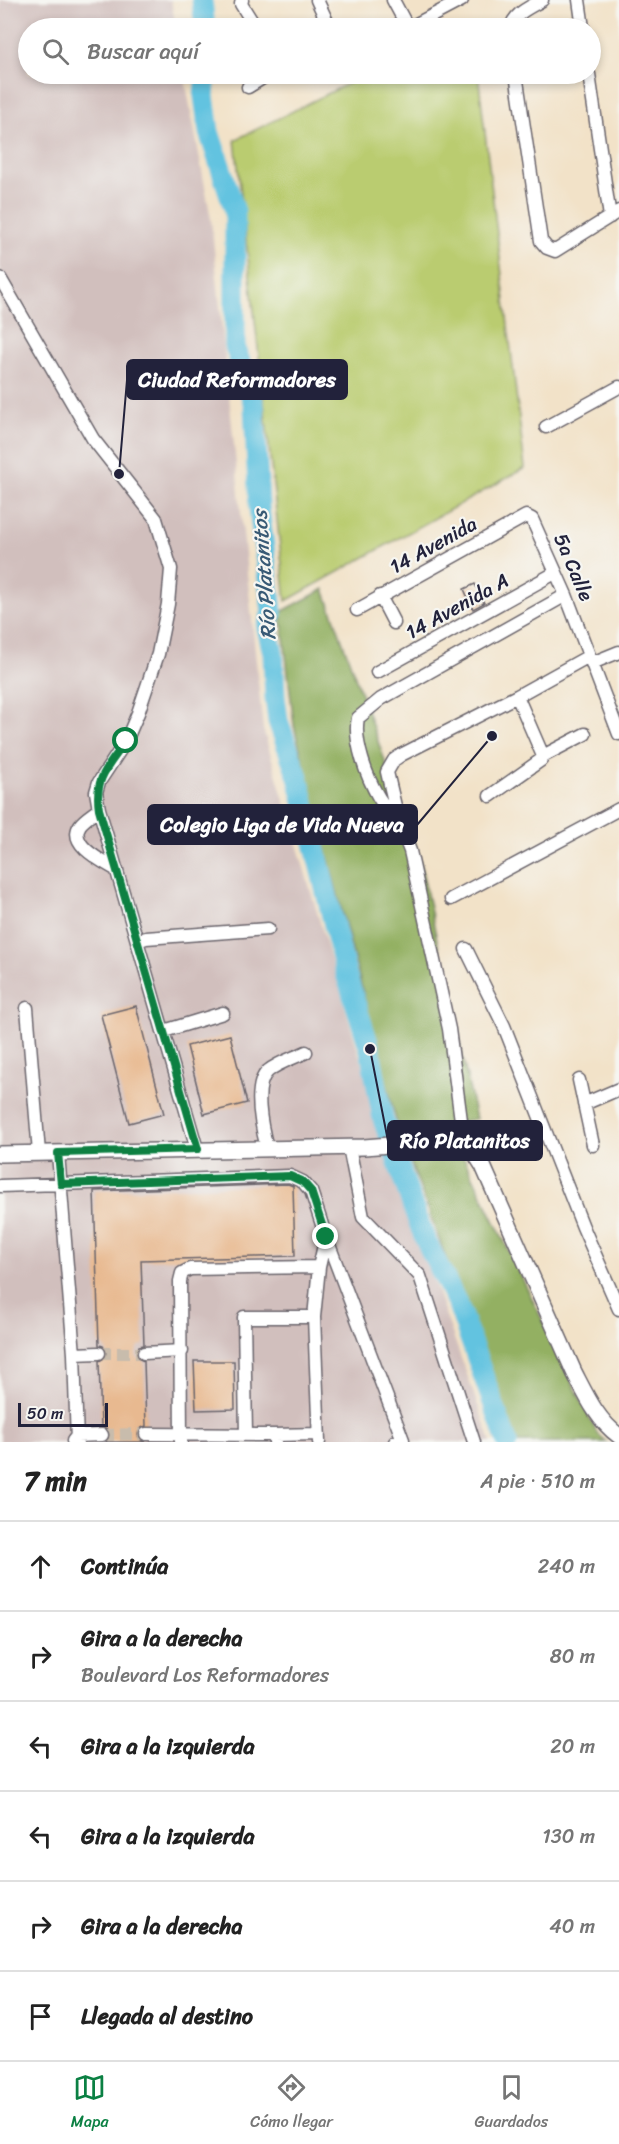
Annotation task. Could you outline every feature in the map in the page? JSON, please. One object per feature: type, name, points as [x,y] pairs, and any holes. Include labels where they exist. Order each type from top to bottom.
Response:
[{"type":"main road","points":[[0,1154],[356,1147],[441,1141],[462,1142],[471,1147],[483,1166],[574,1372],[591,1405],[610,1429],[619,1436]]},
{"type":"street","points":[[242,0],[241,4],[250,18]]},
{"type":"street","points":[[317,0],[325,18]]},
{"type":"street","points":[[393,0],[403,18]]},
{"type":"street","points":[[427,18],[462,0]]},
{"type":"street","points":[[515,18],[518,14],[542,0]]},
{"type":"street","points":[[579,0],[582,18]]},
{"type":"street","points":[[248,87],[253,84]]},
{"type":"street","points":[[517,84],[541,242],[547,248],[555,250],[614,214],[591,84]]},
{"type":"street","points":[[0,278],[93,439],[156,519],[171,569],[168,604],[158,654],[126,741],[99,782],[96,792],[198,1149]]},
{"type":"street","points":[[546,427],[619,387]]},
{"type":"street","name":"14 Avenida","points":[[357,610],[526,516],[530,517]]},
{"type":"street","name":"5a Calle","points":[[530,517],[566,595],[619,734]]},
{"type":"street","name":"14 Avenida A","points":[[377,672],[555,573]]},
{"type":"street","points":[[399,823],[380,800],[365,768],[356,728],[358,718],[381,699],[566,595]]},
{"type":"street","points":[[380,596],[394,623]]},
{"type":"street","points":[[462,1142],[449,1029],[410,851],[399,823],[387,772],[394,760],[517,696],[590,660],[619,652]]},
{"type":"street","points":[[517,696],[543,756]]},
{"type":"street","points":[[490,796],[541,760],[543,756],[585,734]]},
{"type":"street","points":[[99,809],[81,824],[78,833],[83,848],[117,870]]},
{"type":"street","points":[[451,899],[619,809]]},
{"type":"street","points":[[137,941],[146,938],[268,929]]},
{"type":"street","points":[[466,949],[504,1026],[583,1227],[619,1309]]},
{"type":"street","points":[[27,1008],[39,1153]]},
{"type":"street","points":[[164,1031],[223,1013]]},
{"type":"street","points":[[267,1148],[262,1128],[259,1086],[266,1072],[306,1052]]},
{"type":"street","points":[[579,1080],[593,1145]]},
{"type":"street","points":[[584,1104],[619,1089]]},
{"type":"street","points":[[356,1147],[363,1217],[420,1276],[474,1442]]},
{"type":"street","points":[[58,1153],[74,1354],[75,1440],[102,1435]]},
{"type":"street","points":[[0,1186],[290,1176],[303,1182],[311,1191],[326,1237],[403,1441]]},
{"type":"street","points":[[146,1434],[181,1439],[246,1435],[274,1438],[319,1438],[314,1317],[319,1267],[326,1237]]},
{"type":"street","points":[[181,1439],[180,1281],[182,1273],[190,1269],[319,1267]]},
{"type":"street","points":[[246,1435],[244,1317],[314,1317]]},
{"type":"street","points":[[144,1353],[182,1352]]},
{"type":"street","points":[[74,1354],[99,1353]]},
{"type":"shaded area","points":[[0,0],[171,0],[174,18],[18,18],[18,84],[186,84],[211,219],[263,729],[389,1156],[491,1442],[0,1442]]},
{"type":"green space","points":[[347,84],[479,84],[525,468],[286,601],[235,140]]},
{"type":"green space","points":[[324,589],[419,857],[476,1119],[399,1132],[294,726],[281,612]]},
{"type":"green space","points":[[434,1150],[464,1158],[597,1433],[607,1442],[514,1442],[407,1153]]},
{"type":"building","points":[[475,584],[484,603],[473,609],[464,589]]},
{"type":"building","points":[[136,1006],[164,1114],[129,1123],[101,1015]]},
{"type":"building","points":[[230,1035],[247,1103],[204,1114],[187,1046]]},
{"type":"building","points":[[288,1184],[293,1186],[295,1256],[141,1260],[144,1345],[139,1346],[136,1353],[137,1358],[144,1361],[146,1426],[139,1429],[138,1435],[139,1439],[145,1442],[106,1442],[110,1434],[106,1428],[101,1427],[99,1361],[106,1357],[107,1352],[103,1346],[99,1345],[94,1191]]},
{"type":"building","points":[[194,1361],[234,1361],[235,1409],[196,1410]]},
{"type":"waterway","name":"Río Platanitos","points":[[202,0],[204,18]]},
{"type":"waterway","name":"Río Platanitos","points":[[205,84],[204,96],[209,132],[235,211],[235,346],[254,405],[259,507],[272,612],[267,628],[273,653],[278,721],[298,777],[346,974],[370,1049],[383,1119],[425,1239],[458,1305],[507,1442]]},
{"type":"tunnel","points":[[99,1353],[144,1353]]},
{"type":"tunnel","points":[[102,1435],[146,1434]]},
{"type":"place","name":"Ciudad Reformadores","points":[[119,474]]},
{"type":"place","name":"Colegio Liga de Vida Nueva","points":[[492,736]]},
{"type":"place","name":"Río Platanitos","points":[[370,1049]]},
{"type":"route","points":[[126,741],[99,782],[96,792],[198,1149],[58,1153],[61,1184],[290,1176],[303,1182],[311,1191],[326,1237]]}]
